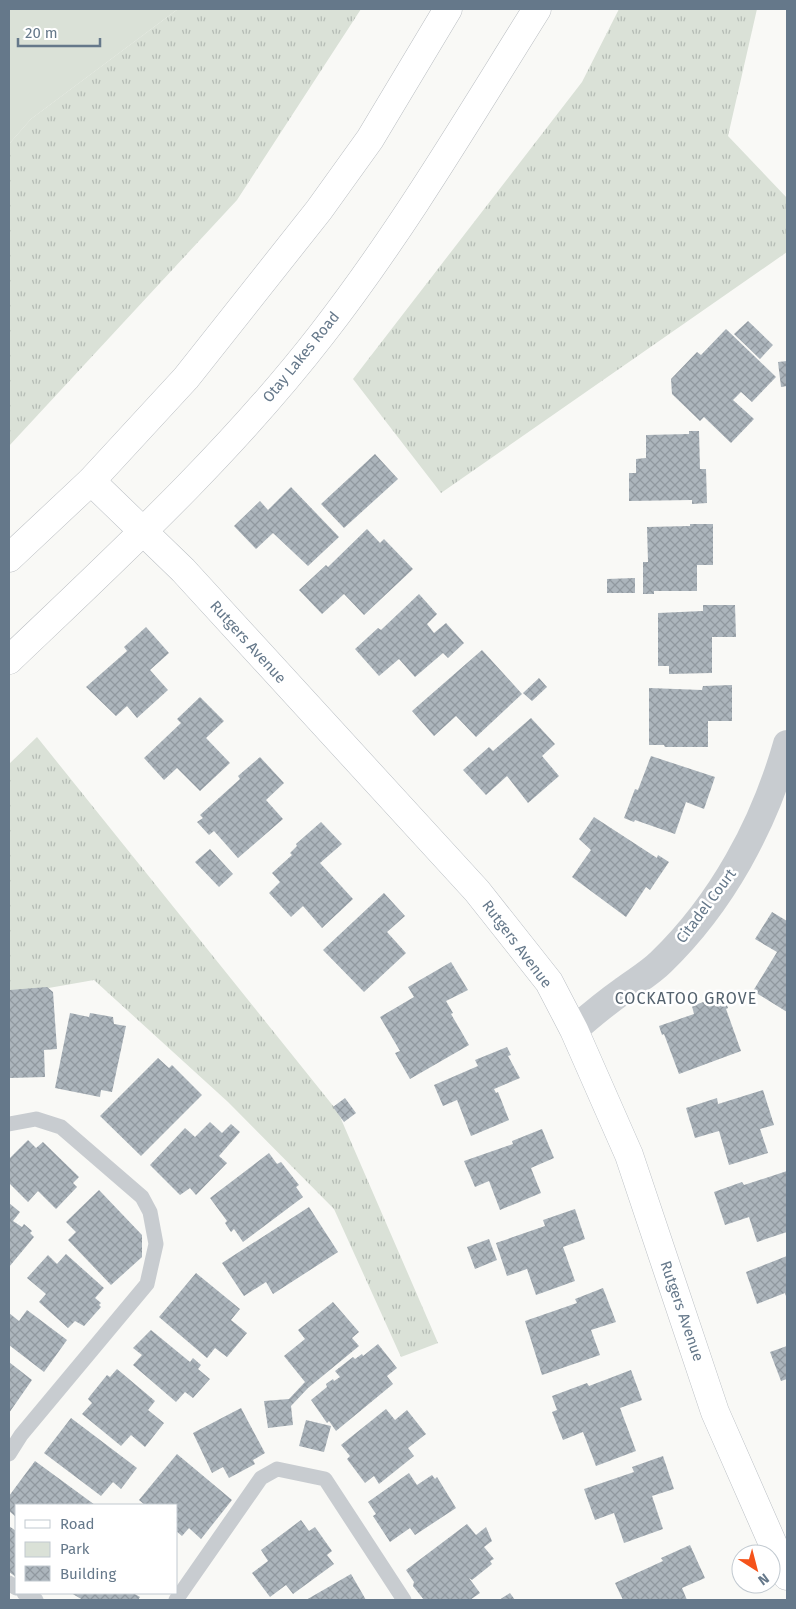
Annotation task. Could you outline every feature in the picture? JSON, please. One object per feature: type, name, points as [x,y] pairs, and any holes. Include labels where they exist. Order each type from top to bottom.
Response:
[{"type":"main road","points":[[9,558],[91,481],[186,378],[319,210],[370,139],[448,9]]},
{"type":"main road","name":"Otay Lakes Road","points":[[9,660],[144,532],[245,426],[321,335],[404,222],[537,9]]},
{"type":"main road","name":"Rutgers Avenue","points":[[91,481],[183,570],[477,892],[548,982],[574,1030],[629,1155],[715,1412],[787,1576]]},
{"type":"street","name":"Citadel Court","points":[[574,1030],[660,964],[687,934],[721,889],[755,832],[773,789],[787,744]]},
{"type":"lane","points":[[9,1124],[36,1119],[61,1127],[142,1197],[150,1212],[156,1244],[147,1284],[21,1435],[9,1454]]},
{"type":"lane","points":[[176,1600],[261,1478],[277,1469],[325,1479],[404,1600]]},
{"type":"green space","points":[[9,9],[178,9],[31,119],[9,144]]},
{"type":"green space","points":[[178,9],[361,9],[237,200],[9,446],[9,144],[31,119]]},
{"type":"green space","points":[[619,9],[757,9],[728,136],[787,198],[787,252],[441,493],[353,379],[582,82]]},
{"type":"green space","points":[[37,737],[338,1112],[438,1343],[401,1357],[334,1209],[228,1102],[94,980],[9,995],[9,764]]},
{"type":"building","points":[[748,321],[773,345],[760,359],[734,334]]},
{"type":"building","points":[[726,329],[776,377],[752,402],[741,392],[733,400],[754,419],[731,443],[704,417],[700,421],[672,394],[671,379],[697,352],[701,355]]},
{"type":"building","points":[[787,361],[787,386],[781,387],[778,362]]},
{"type":"building","points":[[689,431],[699,431],[700,469],[706,469],[707,503],[692,504],[692,500],[629,501],[629,473],[636,473],[636,459],[646,458],[646,435],[689,434]]},
{"type":"building","points":[[375,454],[398,479],[344,528],[321,504]]},
{"type":"building","points":[[291,487],[339,537],[308,566],[273,533],[256,549],[234,526],[260,501],[268,510]]},
{"type":"building","points":[[690,524],[713,524],[713,565],[697,565],[697,591],[654,591],[654,594],[643,594],[643,562],[648,562],[647,527],[690,526]]},
{"type":"building","points":[[367,529],[380,543],[384,539],[413,569],[364,615],[344,594],[322,614],[299,590],[326,565],[328,567]]},
{"type":"building","points":[[635,578],[635,593],[607,593],[607,579]]},
{"type":"building","points":[[419,594],[437,614],[427,624],[434,633],[446,623],[464,643],[448,658],[443,653],[415,677],[399,659],[379,676],[355,649],[378,628],[381,630]]},
{"type":"building","points":[[703,605],[735,605],[736,637],[712,637],[712,673],[669,674],[669,666],[658,666],[658,613],[703,611]]},
{"type":"building","points":[[146,627],[169,653],[150,670],[168,690],[137,718],[127,706],[116,716],[86,687],[127,651],[124,647]]},
{"type":"building","points":[[482,650],[522,694],[476,737],[456,716],[434,736],[412,711]]},
{"type":"building","points":[[539,678],[547,687],[532,701],[523,693]]},
{"type":"building","points":[[732,685],[732,721],[708,721],[708,747],[649,745],[649,688],[702,690],[703,686]]},
{"type":"building","points":[[200,697],[224,721],[206,738],[230,763],[200,791],[177,768],[164,780],[144,758],[181,723],[177,719]]},
{"type":"building","points":[[531,718],[555,744],[542,756],[559,776],[528,803],[507,776],[486,795],[463,770],[489,747],[493,751]]},
{"type":"building","points":[[651,756],[715,777],[704,809],[686,802],[675,834],[624,818],[635,789],[638,790]]},
{"type":"building","points":[[260,757],[284,783],[266,800],[283,819],[238,858],[214,831],[209,835],[197,822],[203,818],[200,815],[240,779],[238,776]]},
{"type":"building","points":[[594,817],[657,858],[658,855],[669,862],[650,890],[646,887],[626,917],[572,877],[591,850],[579,839]]},
{"type":"building","points":[[321,822],[342,844],[320,863],[353,899],[322,928],[303,906],[291,917],[269,893],[280,882],[272,873],[292,855],[290,853],[297,846],[296,844]]},
{"type":"building","points":[[210,849],[233,874],[219,887],[195,862]]},
{"type":"building","points":[[384,893],[405,916],[387,932],[406,953],[364,992],[323,950]]},
{"type":"building","points":[[772,912],[787,921],[787,1012],[753,991],[777,952],[755,939]]},
{"type":"building","points":[[451,962],[468,990],[446,1001],[453,1013],[451,1014],[469,1045],[410,1079],[395,1053],[400,1051],[380,1017],[414,997],[408,987]]},
{"type":"building","points":[[47,987],[53,992],[57,1049],[44,1050],[45,1077],[9,1078],[10,990]]},
{"type":"building","points":[[723,995],[741,1051],[679,1074],[664,1034],[662,1035],[659,1026],[694,1014],[692,1006]]},
{"type":"building","points":[[70,1013],[89,1017],[90,1013],[113,1017],[114,1024],[126,1026],[112,1092],[101,1090],[100,1097],[55,1088]]},
{"type":"building","points":[[507,1047],[511,1055],[508,1056],[520,1078],[494,1089],[496,1093],[498,1092],[509,1120],[471,1136],[457,1100],[443,1106],[434,1085],[478,1066],[475,1060]]},
{"type":"building","points":[[158,1058],[169,1068],[172,1065],[202,1095],[141,1156],[100,1116]]},
{"type":"building","points":[[763,1090],[774,1125],[760,1129],[768,1153],[729,1165],[719,1131],[695,1138],[686,1108],[717,1098],[718,1104]]},
{"type":"building","points":[[345,1098],[356,1113],[344,1122],[333,1107]]},
{"type":"building","points":[[210,1122],[222,1133],[231,1124],[240,1132],[219,1156],[227,1163],[196,1195],[190,1188],[180,1195],[150,1165],[185,1128],[195,1137]]},
{"type":"building","points":[[542,1129],[554,1158],[531,1168],[541,1193],[500,1210],[489,1181],[475,1187],[464,1161],[513,1144],[512,1141]]},
{"type":"building","points":[[28,1140],[36,1148],[43,1142],[79,1177],[73,1183],[77,1187],[56,1209],[38,1191],[28,1202],[9,1183],[9,1159]]},
{"type":"building","points":[[269,1153],[277,1164],[281,1162],[299,1185],[296,1187],[303,1197],[243,1242],[234,1229],[231,1232],[225,1223],[227,1221],[210,1198]]},
{"type":"building","points":[[787,1171],[787,1232],[757,1242],[749,1217],[725,1225],[714,1192],[742,1182],[744,1185]]},
{"type":"building","points":[[99,1190],[142,1235],[142,1257],[111,1285],[68,1240],[76,1232],[66,1222]]},
{"type":"building","points":[[9,1203],[20,1212],[13,1221],[22,1227],[24,1224],[32,1231],[30,1233],[34,1237],[9,1267]]},
{"type":"building","points":[[309,1207],[338,1252],[273,1294],[266,1282],[244,1296],[222,1263]]},
{"type":"building","points":[[575,1209],[585,1239],[563,1247],[575,1281],[536,1295],[527,1269],[507,1276],[496,1243],[545,1226],[543,1220]]},
{"type":"building","points":[[489,1239],[497,1260],[475,1269],[467,1247]]},
{"type":"building","points":[[66,1254],[104,1288],[95,1298],[101,1303],[99,1305],[101,1307],[84,1326],[75,1321],[68,1328],[39,1302],[46,1294],[27,1278],[48,1255],[57,1264]]},
{"type":"building","points":[[787,1256],[787,1299],[785,1293],[757,1304],[746,1272]]},
{"type":"building","points":[[196,1273],[240,1309],[231,1320],[247,1333],[227,1357],[215,1348],[207,1358],[159,1317]]},
{"type":"building","points":[[603,1288],[616,1322],[591,1330],[600,1355],[542,1375],[525,1321],[577,1303],[575,1299]]},
{"type":"building","points":[[333,1302],[359,1332],[352,1338],[359,1346],[308,1388],[291,1406],[293,1425],[268,1428],[264,1401],[289,1399],[305,1382],[284,1356],[305,1339],[298,1330]]},
{"type":"building","points":[[27,1310],[67,1340],[44,1372],[9,1345],[9,1313],[19,1321]]},
{"type":"building","points":[[151,1330],[190,1362],[193,1358],[201,1365],[198,1369],[210,1379],[193,1398],[185,1392],[176,1402],[133,1365],[142,1355],[133,1348]]},
{"type":"building","points":[[378,1344],[397,1368],[387,1376],[393,1384],[336,1431],[329,1421],[327,1423],[311,1400],[327,1387],[326,1384],[340,1377],[335,1371],[353,1357],[355,1359],[362,1354],[363,1356]]},
{"type":"building","points":[[787,1346],[787,1379],[781,1381],[770,1352]]},
{"type":"building","points":[[9,1362],[32,1380],[9,1413]]},
{"type":"building","points":[[117,1369],[155,1401],[148,1410],[164,1423],[145,1447],[131,1435],[121,1446],[82,1414],[92,1403],[88,1399],[90,1396],[107,1375],[110,1377]]},
{"type":"building","points":[[631,1370],[642,1400],[620,1408],[636,1451],[596,1466],[583,1432],[563,1440],[552,1412],[557,1410],[552,1396],[587,1383],[589,1386]]},
{"type":"building","points":[[241,1408],[265,1453],[253,1460],[255,1464],[229,1478],[223,1467],[212,1473],[193,1433]]},
{"type":"building","points":[[386,1409],[395,1420],[407,1410],[426,1434],[408,1448],[414,1456],[379,1484],[374,1476],[365,1483],[347,1459],[350,1456],[341,1445]]},
{"type":"building","points":[[71,1418],[137,1468],[121,1489],[113,1482],[101,1496],[44,1453]]},
{"type":"building","points":[[306,1420],[331,1426],[324,1452],[299,1446]]},
{"type":"building","points":[[177,1454],[232,1500],[201,1539],[189,1528],[182,1536],[178,1533],[178,1504],[144,1504],[139,1500]]},
{"type":"building","points":[[663,1456],[674,1489],[652,1496],[663,1529],[624,1543],[614,1513],[595,1520],[584,1489],[634,1472],[632,1467]]},
{"type":"building","points":[[35,1461],[94,1504],[15,1504],[15,1516],[9,1511],[9,1496]]},
{"type":"building","points":[[409,1473],[417,1485],[432,1475],[435,1479],[437,1477],[456,1508],[415,1535],[410,1528],[390,1542],[373,1516],[376,1514],[368,1502]]},
{"type":"building","points":[[301,1520],[309,1531],[315,1527],[332,1551],[327,1555],[334,1564],[293,1594],[286,1585],[270,1597],[252,1573],[268,1561],[261,1550]]},
{"type":"building","points":[[467,1524],[476,1535],[486,1527],[492,1541],[484,1547],[494,1559],[490,1561],[492,1564],[472,1580],[469,1578],[480,1593],[470,1600],[424,1600],[413,1586],[414,1582],[406,1570]]},
{"type":"building","points":[[9,1526],[15,1530],[15,1576],[9,1572]]},
{"type":"building","points":[[690,1545],[705,1578],[682,1588],[687,1600],[623,1600],[615,1583],[663,1561],[661,1558]]},
{"type":"building","points":[[351,1574],[366,1600],[306,1600]]},
{"type":"building","points":[[510,1593],[515,1600],[499,1600]]},
{"type":"building","points":[[73,1594],[135,1594],[140,1597],[138,1600],[83,1600]]},
{"type":"district","name":"COCKATOO GROVE","points":[[686,998]]}]
